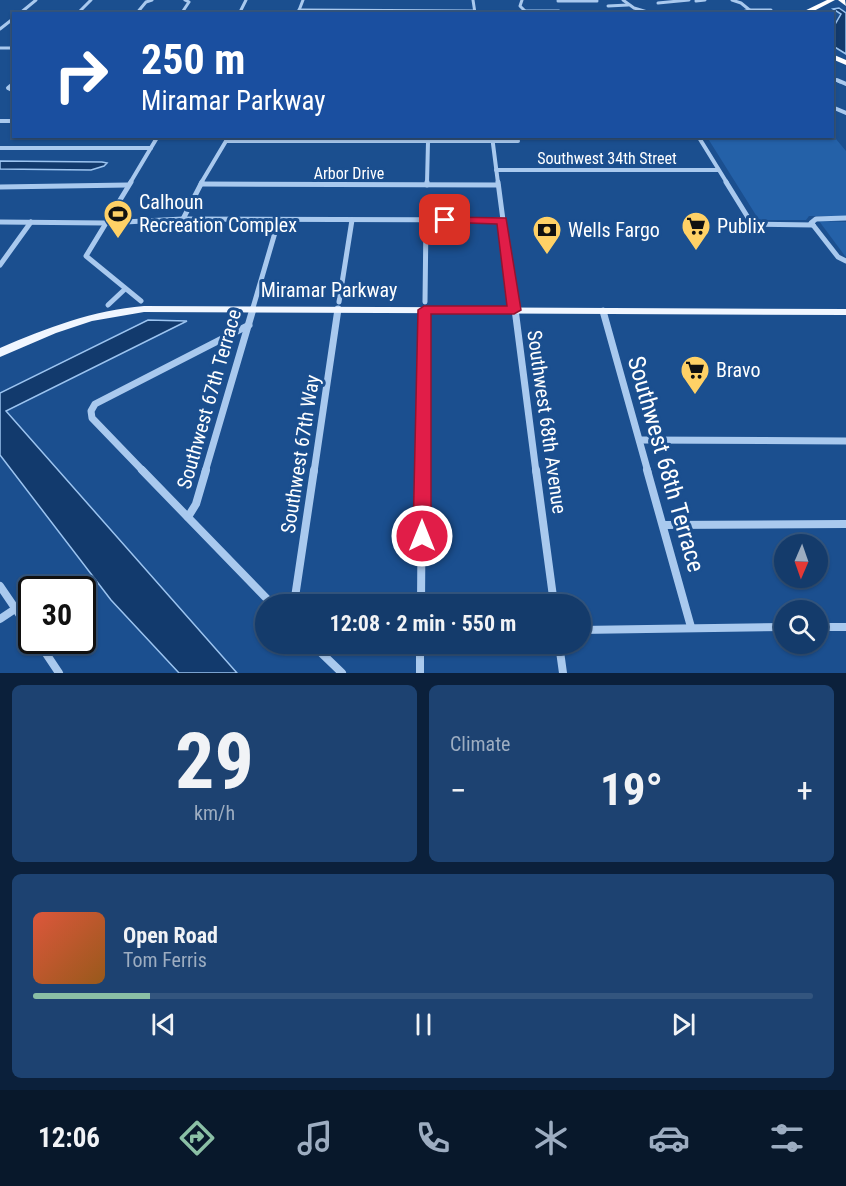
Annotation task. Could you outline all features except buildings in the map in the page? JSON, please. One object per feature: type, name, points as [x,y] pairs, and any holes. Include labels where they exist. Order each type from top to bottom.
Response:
[{"type":"highway","points":[[841,0],[846,4]]},
{"type":"highway","points":[[805,12],[830,1]]},
{"type":"main road","name":"Miramar Parkway","points":[[0,345],[73,314],[108,305],[141,301],[339,306],[846,303]]},
{"type":"main road","name":"Miramar Parkway","points":[[0,353],[75,321],[120,310],[254,305]]},
{"type":"main road","name":"Miramar Parkway","points":[[514,306],[603,310],[846,312]]},
{"type":"street","points":[[21,12],[36,0]]},
{"type":"street","points":[[79,12],[91,0]]},
{"type":"street","points":[[138,12],[150,0]]},
{"type":"street","points":[[303,0],[299,12],[475,12],[473,0]]},
{"type":"street","points":[[522,0],[520,6],[526,12],[559,10]]},
{"type":"street","points":[[623,0],[629,5],[648,12]]},
{"type":"street","points":[[658,3],[689,0]]},
{"type":"street","points":[[696,1],[705,0]]},
{"type":"street","points":[[732,0],[751,12],[771,10]]},
{"type":"street","points":[[558,1],[597,1]]},
{"type":"street","points":[[608,6],[629,5]]},
{"type":"street","points":[[0,29],[12,20]]},
{"type":"street","points":[[141,301],[124,290],[86,256],[157,138]]},
{"type":"street","points":[[699,138],[752,224],[813,225],[838,257],[846,261]]},
{"type":"street","points":[[183,219],[214,158],[228,139],[428,142],[493,139],[518,141]]},
{"type":"street","name":"Southwest 68th Avenue","points":[[493,139],[553,594]]},
{"type":"street","points":[[427,185],[428,142]]},
{"type":"street","points":[[0,147],[151,148]]},
{"type":"street","name":"Southwest 34th Street","points":[[496,170],[718,170]]},
{"type":"street","points":[[0,187],[128,184]]},
{"type":"street","name":"Arbor Drive","points":[[201,184],[498,185]]},
{"type":"street","points":[[813,225],[811,223],[816,219],[846,218]]},
{"type":"street","points":[[0,222],[183,219],[502,220]]},
{"type":"street","name":"Southwest 67th Terrace","points":[[188,517],[196,504],[279,219]]},
{"type":"street","name":"Southwest 67th Way","points":[[296,594],[352,220]]},
{"type":"street","points":[[421,594],[426,220]]},
{"type":"street","points":[[0,265],[31,222]]},
{"type":"street","points":[[108,305],[124,290]]},
{"type":"street","name":"Southwest 68th Terrace","points":[[603,310],[691,627]]},
{"type":"street","points":[[249,325],[95,404],[91,411],[92,418],[262,594]]},
{"type":"street","points":[[640,440],[846,441]]},
{"type":"street","points":[[663,525],[846,525]]},
{"type":"street","points":[[0,586],[18,613]]},
{"type":"street","points":[[0,619],[15,609]]},
{"type":"street","points":[[591,630],[774,627]]},
{"type":"street","points":[[828,627],[846,627]]},
{"type":"street","points":[[46,654],[59,673]]},
{"type":"street","points":[[322,654],[342,673]]},
{"type":"street","points":[[420,654],[420,673]]},
{"type":"street","points":[[560,654],[563,673]]},
{"type":"shaded area","points":[[839,8],[846,13],[846,54],[834,47],[834,26],[841,14],[833,9]]},
{"type":"shaded area","points":[[708,138],[836,139],[846,151],[846,216],[809,216],[806,220],[759,220]]},
{"type":"shaded area","points":[[0,161],[107,163],[91,170],[0,169]]},
{"type":"shaded area","points":[[819,221],[846,222],[846,257],[845,256]]},
{"type":"shaded area","points":[[148,320],[187,321],[6,411],[237,673],[179,673],[111,600],[96,580],[96,576],[93,576],[0,455],[0,393]]},
{"type":"place","name":"Calhoun Recreation Complex","points":[[118,240]]},
{"type":"place","name":"Publix","points":[[696,252]]},
{"type":"place","name":"Wells Fargo","points":[[547,256]]},
{"type":"place","name":"Bravo","points":[[695,396]]},
{"type":"route","points":[[422,536],[424,310],[514,310],[502,220],[445,220]]}]
